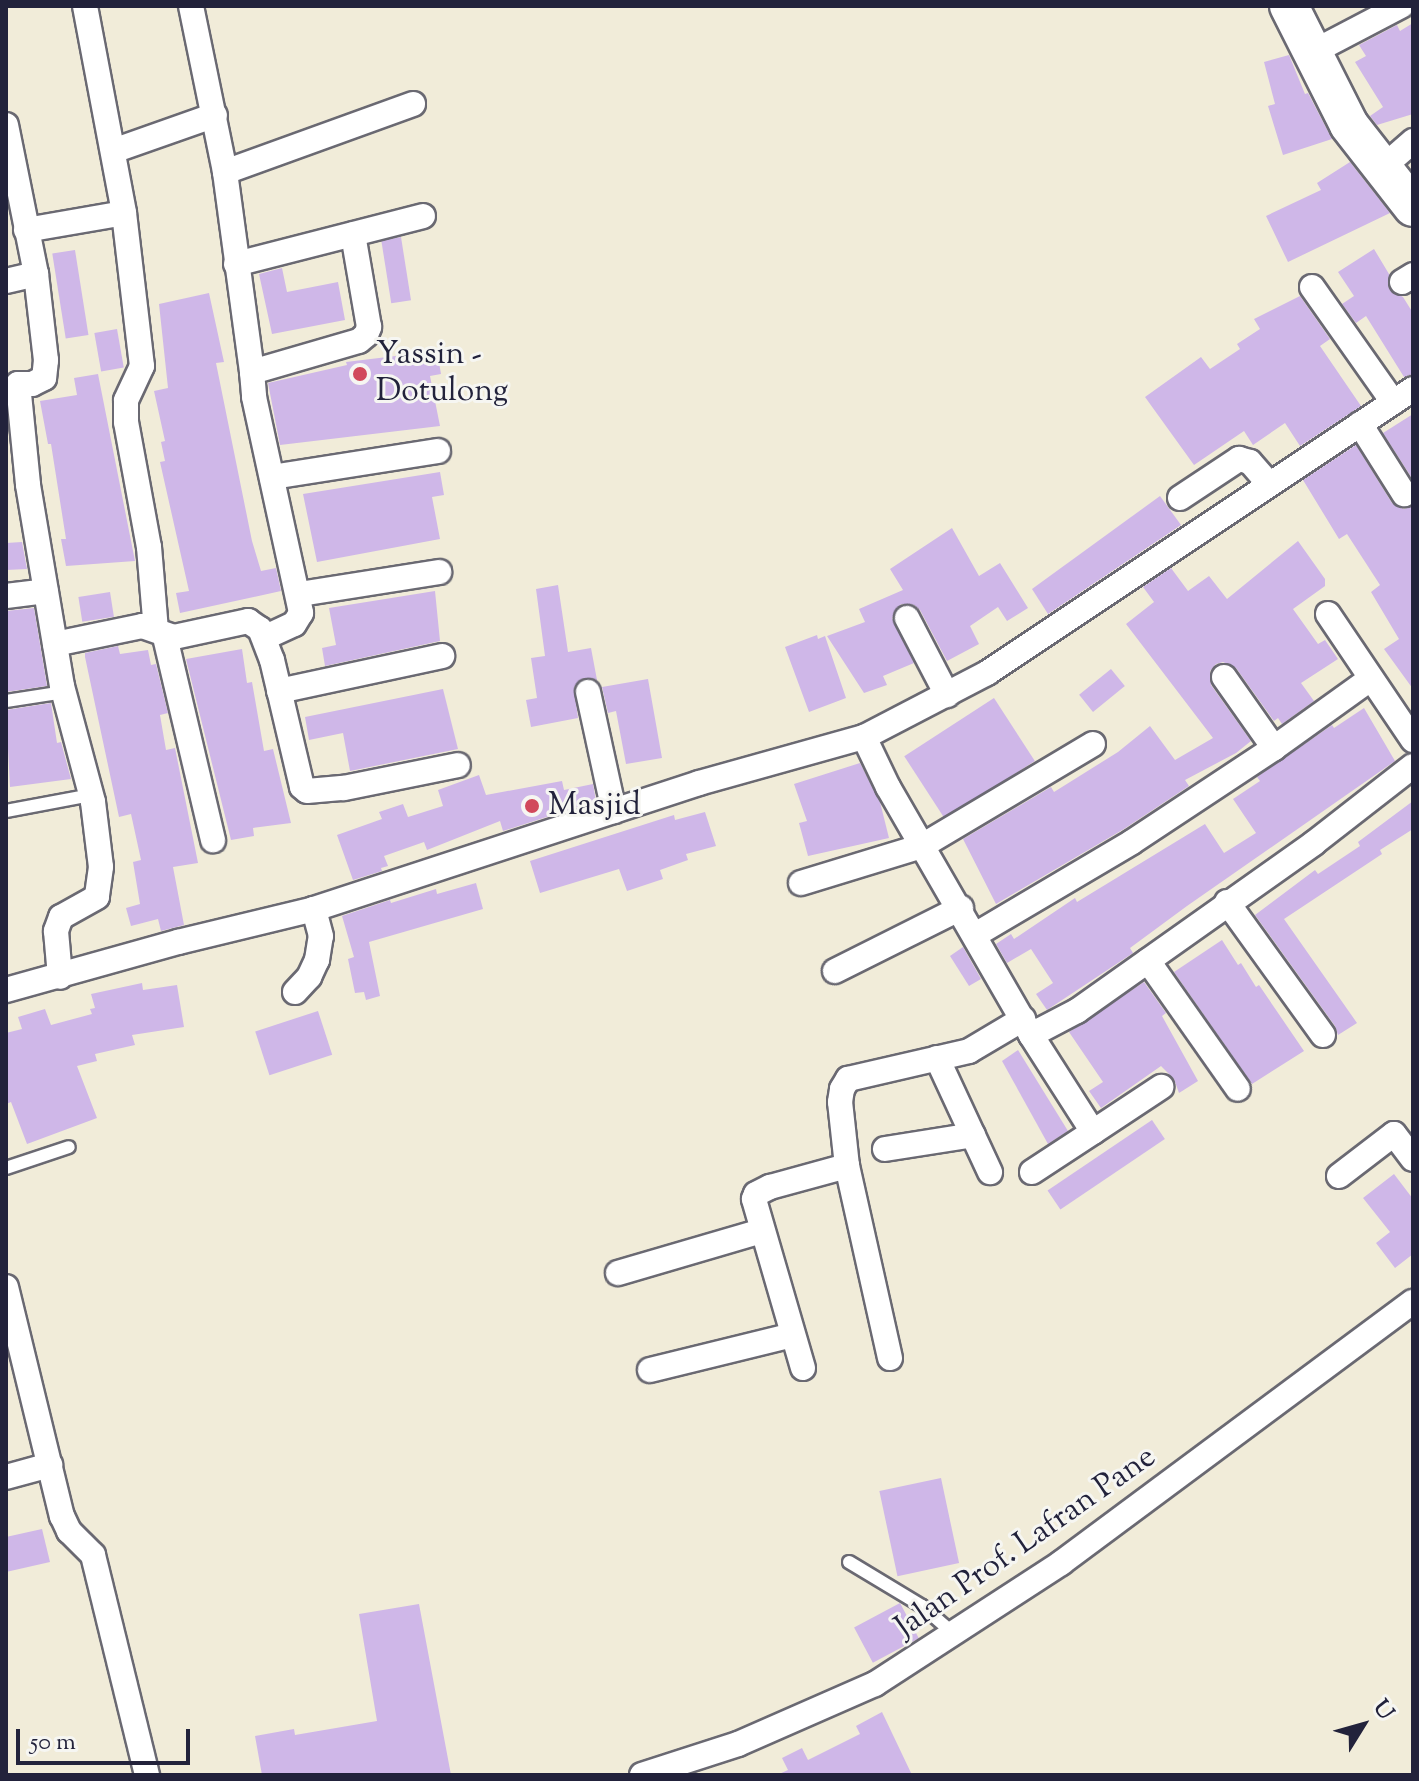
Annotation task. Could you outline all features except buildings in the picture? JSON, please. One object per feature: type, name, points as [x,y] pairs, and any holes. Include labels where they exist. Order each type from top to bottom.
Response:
[{"type":"main road","points":[[1289,6],[1349,125],[1413,207]]},
{"type":"street","points":[[85,6],[124,213],[142,366],[126,401],[126,422],[161,634],[213,840]]},
{"type":"street","points":[[191,6],[225,172],[254,397],[300,594],[298,620],[264,638]]},
{"type":"street","points":[[1311,53],[1401,6]]},
{"type":"street","points":[[225,172],[413,104]]},
{"type":"street","points":[[113,151],[215,115]]},
{"type":"street","points":[[6,125],[11,188],[26,230],[36,274],[46,360],[44,378],[32,384],[12,385],[17,486],[46,591],[64,692],[99,833],[102,881],[97,897],[61,917],[56,931],[60,977]]},
{"type":"street","points":[[1381,169],[1413,141]]},
{"type":"street","points":[[26,230],[124,213]]},
{"type":"street","points":[[236,264],[423,216]]},
{"type":"street","points":[[252,372],[359,341],[366,335],[369,327],[353,234]]},
{"type":"street","points":[[6,281],[36,274]]},
{"type":"street","points":[[6,990],[178,942],[314,909],[614,811],[864,737],[947,695],[987,673],[1403,396],[1312,287]]},
{"type":"street","points":[[1360,424],[1404,494]]},
{"type":"street","points":[[272,477],[438,451]]},
{"type":"street","points":[[1180,498],[1239,459],[1250,462],[1269,484]]},
{"type":"street","points":[[300,594],[439,572]]},
{"type":"street","points":[[6,596],[46,591]]},
{"type":"street","points":[[1328,614],[1413,740]]},
{"type":"street","points":[[907,618],[947,695]]},
{"type":"street","points":[[55,644],[142,626],[161,634],[243,620],[255,624],[264,638],[302,787],[307,791],[344,788],[458,765]]},
{"type":"street","points":[[279,691],[442,656]]},
{"type":"street","points":[[1224,677],[1274,748]]},
{"type":"street","points":[[975,935],[1061,887],[1274,748],[1370,679]]},
{"type":"street","points":[[588,692],[614,811]]},
{"type":"street","points":[[864,737],[922,846],[961,908],[1027,1027],[1093,1132]]},
{"type":"street","points":[[801,883],[922,846],[1093,744]]},
{"type":"street","points":[[890,1358],[847,1166],[840,1102],[848,1079],[969,1051],[1077,1011],[1314,843],[1413,766]]},
{"type":"street","points":[[1227,902],[1323,1035]]},
{"type":"street","points":[[835,971],[961,908]]},
{"type":"street","points":[[295,992],[309,977],[317,960],[321,936],[314,909]]},
{"type":"street","points":[[1148,961],[1238,1089]]},
{"type":"street","points":[[937,1058],[990,1172]]},
{"type":"street","points":[[1032,1172],[1161,1087]]},
{"type":"street","points":[[1339,1176],[1394,1134],[1413,1159]]},
{"type":"street","points":[[885,1149],[973,1135]]},
{"type":"street","points":[[803,1368],[762,1231],[756,1194],[847,1166]]},
{"type":"street","points":[[618,1273],[762,1231]]},
{"type":"street","points":[[6,1287],[65,1523],[93,1555],[147,1775]]},
{"type":"street","name":"Jalan Prof. Lafran Pane","points":[[642,1775],[738,1744],[845,1700],[954,1634],[1061,1563],[1413,1302]]},
{"type":"street","points":[[650,1370],[792,1335]]},
{"type":"street","points":[[6,1477],[50,1465]]},
{"type":"lane","points":[[6,701],[64,692]]},
{"type":"lane","points":[[6,811],[91,795]]},
{"type":"lane","points":[[6,1168],[69,1147]]},
{"type":"lane","points":[[849,1562],[922,1606],[954,1634]]},
{"type":"place","name":"Yassin - Dotulong","points":[[360,374]]},
{"type":"place","name":"Masjid","points":[[532,806]]}]
